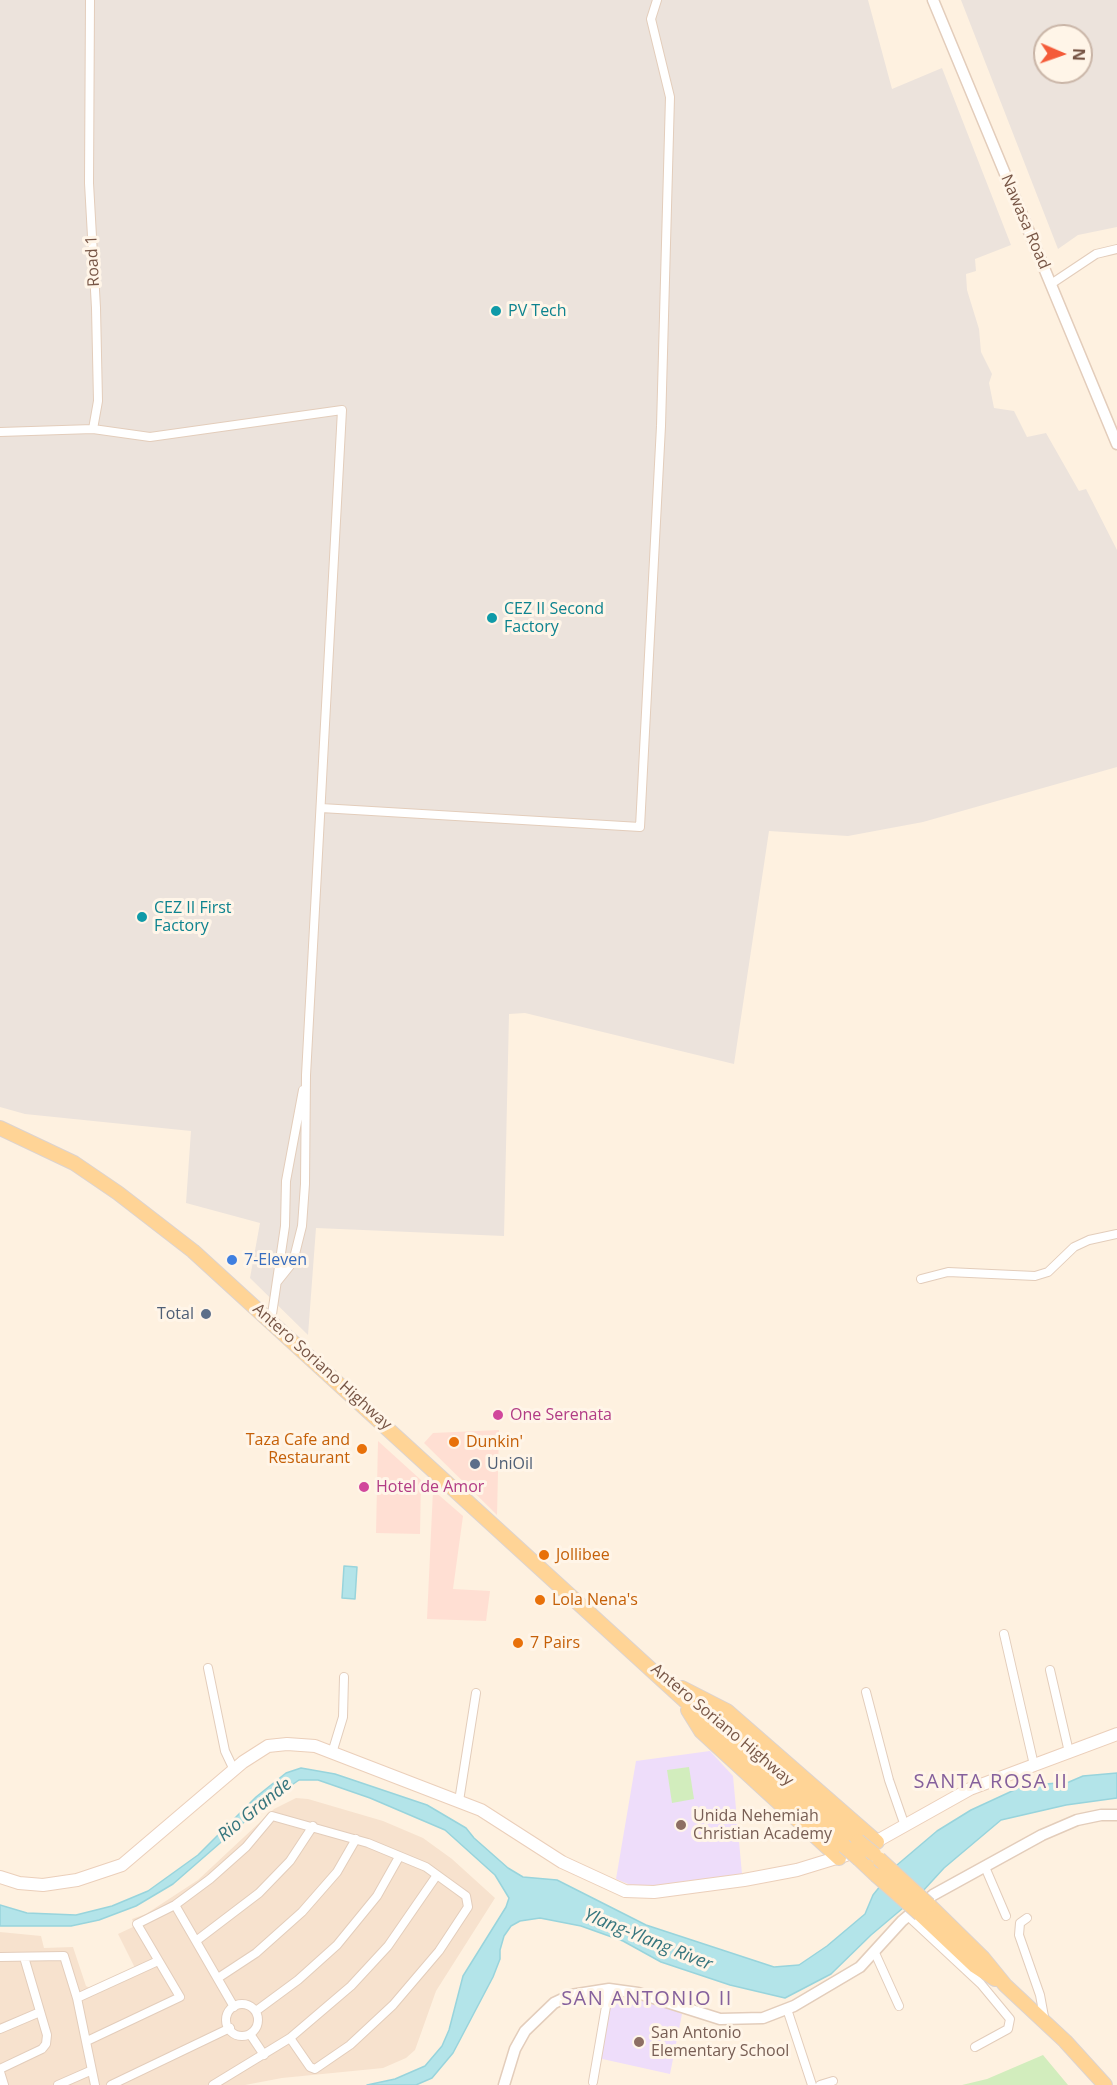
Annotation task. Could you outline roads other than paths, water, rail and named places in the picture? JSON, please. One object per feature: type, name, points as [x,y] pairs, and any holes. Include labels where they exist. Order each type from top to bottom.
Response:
[{"type":"main road","name":"Antero Soriano Highway","points":[[0,1128],[74,1163],[118,1192],[185,1245],[271,1321],[618,1641],[858,1841],[877,1852],[919,1912]]},
{"type":"main road","name":"Antero Soriano Highway","points":[[680,1691],[842,1852],[859,1859],[975,1966],[1005,1985],[1045,2022],[1105,2085]]},
{"type":"main road","points":[[680,1691],[727,1711],[877,1852]]},
{"type":"main road","points":[[0,1877],[19,1883],[43,1885],[77,1880],[122,1865],[260,1750],[277,1744],[304,1744],[485,1812],[562,1862],[626,1891],[654,1892],[707,1886],[797,1870],[842,1852],[877,1852],[905,1826],[970,1789],[1117,1734]]},
{"type":"street","name":"Road 1","points":[[90,0],[89,183],[96,308],[98,402],[93,429]]},
{"type":"street","points":[[321,808],[640,827],[661,426],[670,97],[651,19],[657,0]]},
{"type":"street","name":"Nawasa Road","points":[[933,0],[1117,444]]},
{"type":"street","points":[[1051,284],[1096,254],[1117,249]]},
{"type":"street","points":[[0,432],[93,429],[150,437],[342,410],[306,1075],[307,1134],[302,1226],[293,1262],[277,1282]]},
{"type":"street","points":[[271,1321],[285,1226],[288,1172],[306,1075]]},
{"type":"street","points":[[921,1279],[948,1272],[1035,1276],[1048,1272],[1074,1247],[1089,1240],[1117,1234]]},
{"type":"street","points":[[1004,1634],[1034,1765]]},
{"type":"street","points":[[208,1668],[225,1752],[234,1770]]},
{"type":"street","points":[[1050,1670],[1069,1752]]},
{"type":"street","points":[[332,1753],[343,1717],[344,1677]]},
{"type":"street","points":[[867,1692],[889,1780],[905,1826]]},
{"type":"street","points":[[459,1801],[476,1693]]},
{"type":"street","points":[[504,2085],[515,2049],[525,2031],[538,2015],[554,2003],[571,1995],[609,1989],[638,1993],[720,2019],[763,2018],[787,2009],[845,1978],[919,1912],[933,1895],[1042,1835],[1074,1821],[1101,1815],[1117,1815]]},
{"type":"street","points":[[87,2041],[180,1998],[137,1924],[175,1905],[227,1865],[272,1816],[356,1839],[426,1867],[466,1896],[468,1907],[416,1981],[373,2025],[320,2067],[310,2067],[290,2038]]},
{"type":"street","points":[[196,1941],[260,1893],[290,1861],[313,1826]]},
{"type":"street","points":[[218,1978],[255,1953],[302,1912],[337,1872],[356,1839]]},
{"type":"street","points":[[255,2011],[298,1980],[337,1945],[377,1896],[399,1857]]},
{"type":"street","points":[[984,1867],[1006,1916]]},
{"type":"street","points":[[213,2085],[290,2038],[351,1986],[388,1946],[437,1875]]},
{"type":"street","points":[[175,1905],[234,2007]]},
{"type":"street","points":[[919,1912],[1010,2019],[1008,2028],[975,2047]]},
{"type":"street","points":[[1027,1918],[1020,1923],[1019,1935],[1040,1995],[1045,2022]]},
{"type":"street","points":[[875,1953],[899,2006]]},
{"type":"street","points":[[4,2085],[0,2070],[42,2049],[46,2044],[47,2035],[24,1956]]},
{"type":"street","points":[[0,1957],[64,1956],[77,1998],[87,2041],[90,2071],[95,2085]]},
{"type":"street","points":[[77,1998],[158,1961]]},
{"type":"street","points":[[592,2082],[609,1989]]},
{"type":"street","points":[[244,2004],[255,2011],[258,2022],[250,2034],[237,2035],[230,2028],[227,2018],[234,2007],[244,2004]]},
{"type":"street","points":[[787,2009],[812,2085]]},
{"type":"street","points":[[0,2029],[40,2012]]},
{"type":"street","points":[[111,2085],[230,2028]]},
{"type":"street","points":[[250,2034],[264,2055]]},
{"type":"street","points":[[58,2085],[90,2071]]},
{"type":"street","points":[[820,2085],[833,2081]]},
{"type":"water","points":[[344,1566],[357,1567],[355,1599],[342,1598]]},
{"type":"water","points":[[301,1768],[335,1774],[427,1805],[466,1828],[508,1868],[523,1877],[557,1880],[646,1925],[774,1967],[799,1965],[827,1946],[865,1914],[873,1895],[897,1865],[937,1831],[971,1810],[1023,1786],[1069,1782],[1083,1776],[1117,1773],[1117,1798],[1066,1805],[1001,1820],[944,1868],[922,1892],[871,1935],[831,1974],[785,1998],[730,1985],[661,1962],[623,1941],[581,1926],[540,1918],[520,1921],[511,1926],[504,1936],[500,1959],[493,1977],[453,2053],[432,2078],[416,2085],[367,2085],[395,2079],[425,2066],[442,2046],[449,2030],[463,1976],[506,1907],[509,1898],[495,1875],[445,1830],[370,1798],[318,1780],[299,1780],[266,1803],[173,1884],[136,1906],[99,1920],[71,1926],[0,1926],[0,1905],[27,1913],[76,1915],[112,1906],[148,1891],[198,1855],[256,1797],[286,1773]]},
{"type":"place","name":"PV Tech","points":[[496,311]]},
{"type":"place","name":"CEZ II Second Factory","points":[[492,618]]},
{"type":"place","name":"CEZ II First Factory","points":[[142,917]]},
{"type":"place","name":"7-Eleven","points":[[232,1260]]},
{"type":"place","name":"Total","points":[[206,1314]]},
{"type":"place","name":"One Serenata","points":[[498,1415]]},
{"type":"place","name":"Dunkin'","points":[[454,1442]]},
{"type":"place","name":"Taza Cafe and Restaurant","points":[[362,1449]]},
{"type":"place","name":"UniOil","points":[[475,1464]]},
{"type":"place","name":"Hotel de Amor","points":[[364,1487]]},
{"type":"place","name":"Jollibee","points":[[544,1555]]},
{"type":"place","name":"Lola Nena's","points":[[540,1600]]},
{"type":"place","name":"7 Pairs","points":[[518,1643]]},
{"type":"place","name":"Unida Nehemiah Christian Academy","points":[[681,1825]]},
{"type":"place","name":"San Antonio Elementary School","points":[[639,2042]]},
{"type":"district","name":"SANTA ROSA II","points":[[991,1782]]},
{"type":"district","name":"SAN ANTONIO II","points":[[647,1999]]},
{"type":"water label","name":"Rio Grande","points":[[255,1810]]},
{"type":"water label","name":"Ylang-Ylang River","points":[[648,1940]]}]
